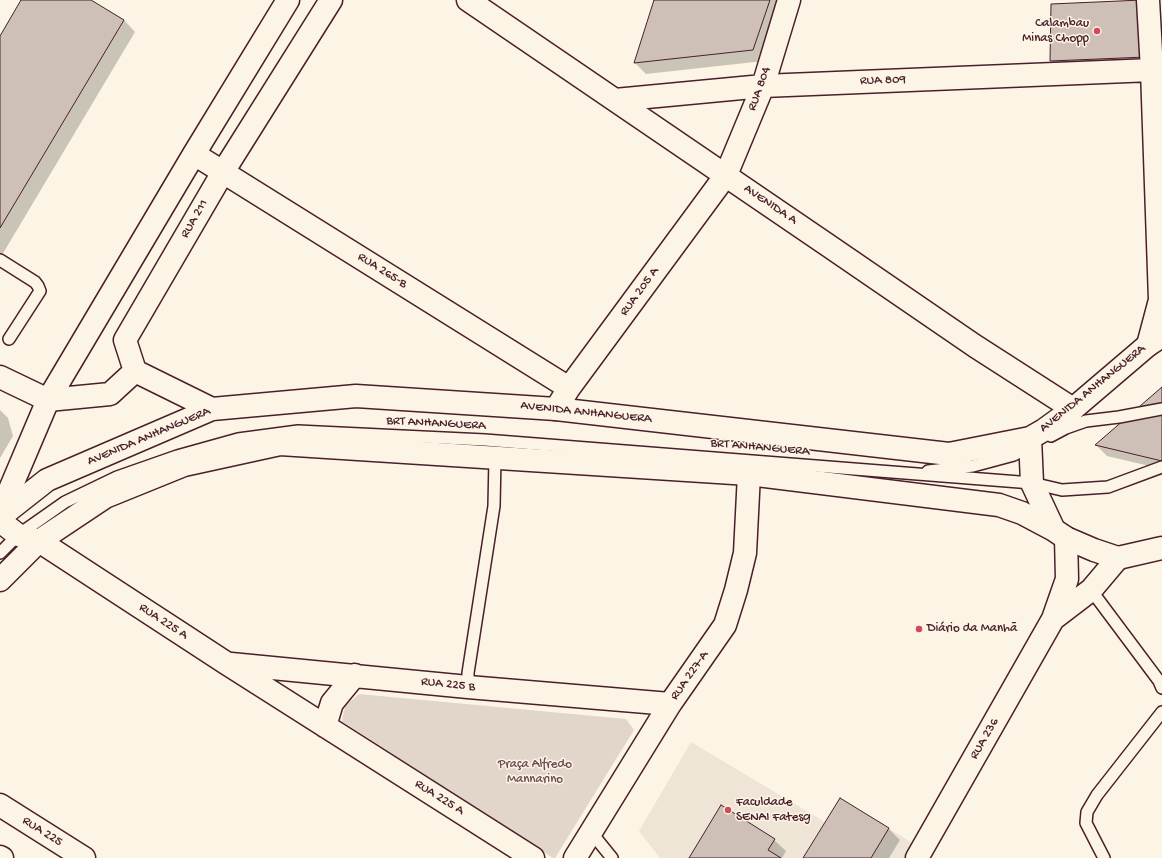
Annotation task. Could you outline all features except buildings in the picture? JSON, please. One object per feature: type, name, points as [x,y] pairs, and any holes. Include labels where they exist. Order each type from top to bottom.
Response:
[{"type":"street","points":[[0,513],[48,400],[194,154],[288,0]]},
{"type":"street","name":"RUA 211","points":[[135,371],[125,340],[223,172],[331,0]]},
{"type":"street","name":"AVENIDA A","points":[[468,0],[975,346],[1073,409]]},
{"type":"street","name":"RUA 804","points":[[726,176],[763,86],[788,0]]},
{"type":"street","points":[[1148,0],[1161,300],[1155,340]]},
{"type":"street","name":"RUA 809","points":[[615,100],[763,86],[1152,70]]},
{"type":"street","name":"RUA 265-B","points":[[194,154],[569,388]]},
{"type":"street","name":"RUA 205 A","points":[[556,409],[569,388],[726,176]]},
{"type":"street","name":"AVENIDA ANHANGUERA","points":[[0,517],[47,480],[212,409],[356,396],[556,409],[949,454],[1031,442],[1155,340]]},
{"type":"street","points":[[0,377],[48,400],[110,394],[135,371],[212,409]]},
{"type":"street","points":[[1031,442],[1032,483],[1060,534]]},
{"type":"street","points":[[0,580],[39,542],[105,497],[184,465],[280,444],[749,474],[999,505],[1022,513],[1060,534],[1094,550],[1118,558],[1162,548]]},
{"type":"street","name":"RUA 227-A","points":[[575,858],[670,704],[725,625],[736,590],[745,553],[749,474]]},
{"type":"street","name":"RUA 225 A","points":[[0,521],[18,535],[39,542],[532,858]]},
{"type":"street","name":"RUA 236","points":[[917,858],[1053,619],[1067,579],[1060,534]]},
{"type":"street","name":"RUA 236","points":[[1053,619],[1091,590],[1118,558]]},
{"type":"street","name":"RUA 225 B","points":[[226,663],[468,687],[670,704]]},
{"type":"street","points":[[325,726],[332,702],[355,675]]},
{"type":"street","name":"RUA 225","points":[[0,805],[84,858]]},
{"type":"lane","points":[[2,264],[35,282],[40,291],[9,339]]},
{"type":"lane","name":"BRT ANHANGUERA","points":[[899,474],[973,466],[1014,455],[1031,442],[1066,428],[1086,422],[1162,409]]},
{"type":"lane","name":"BRT ANHANGUERA","points":[[0,553],[18,535],[65,502],[117,477],[177,456],[238,439],[298,431],[485,440],[899,474],[1032,483],[1062,490],[1108,487],[1162,467]]},
{"type":"lane","points":[[468,687],[468,673],[494,506],[495,458]]},
{"type":"lane","points":[[1091,590],[1159,680],[1162,688]]},
{"type":"lane","points":[[1104,858],[1086,823],[1087,812],[1097,795],[1162,712]]},
{"type":"lane","points":[[591,832],[612,858]]},
{"type":"shaded area","name":"Faculdade SENAI Fatesg","points":[[691,742],[825,822],[840,798],[917,846],[910,858],[660,858],[639,831]]},
{"type":"green space","name":"Praça Alfredo Mannarino","points":[[359,694],[626,719],[634,730],[555,858],[553,858],[342,721],[345,706]]},
{"type":"place","name":"Calambau Minas Chopp","points":[[1097,31]]},
{"type":"place","name":"Diário da Manhã","points":[[919,629]]},
{"type":"place","name":"Faculdade SENAI Fatesg","points":[[728,810]]}]
